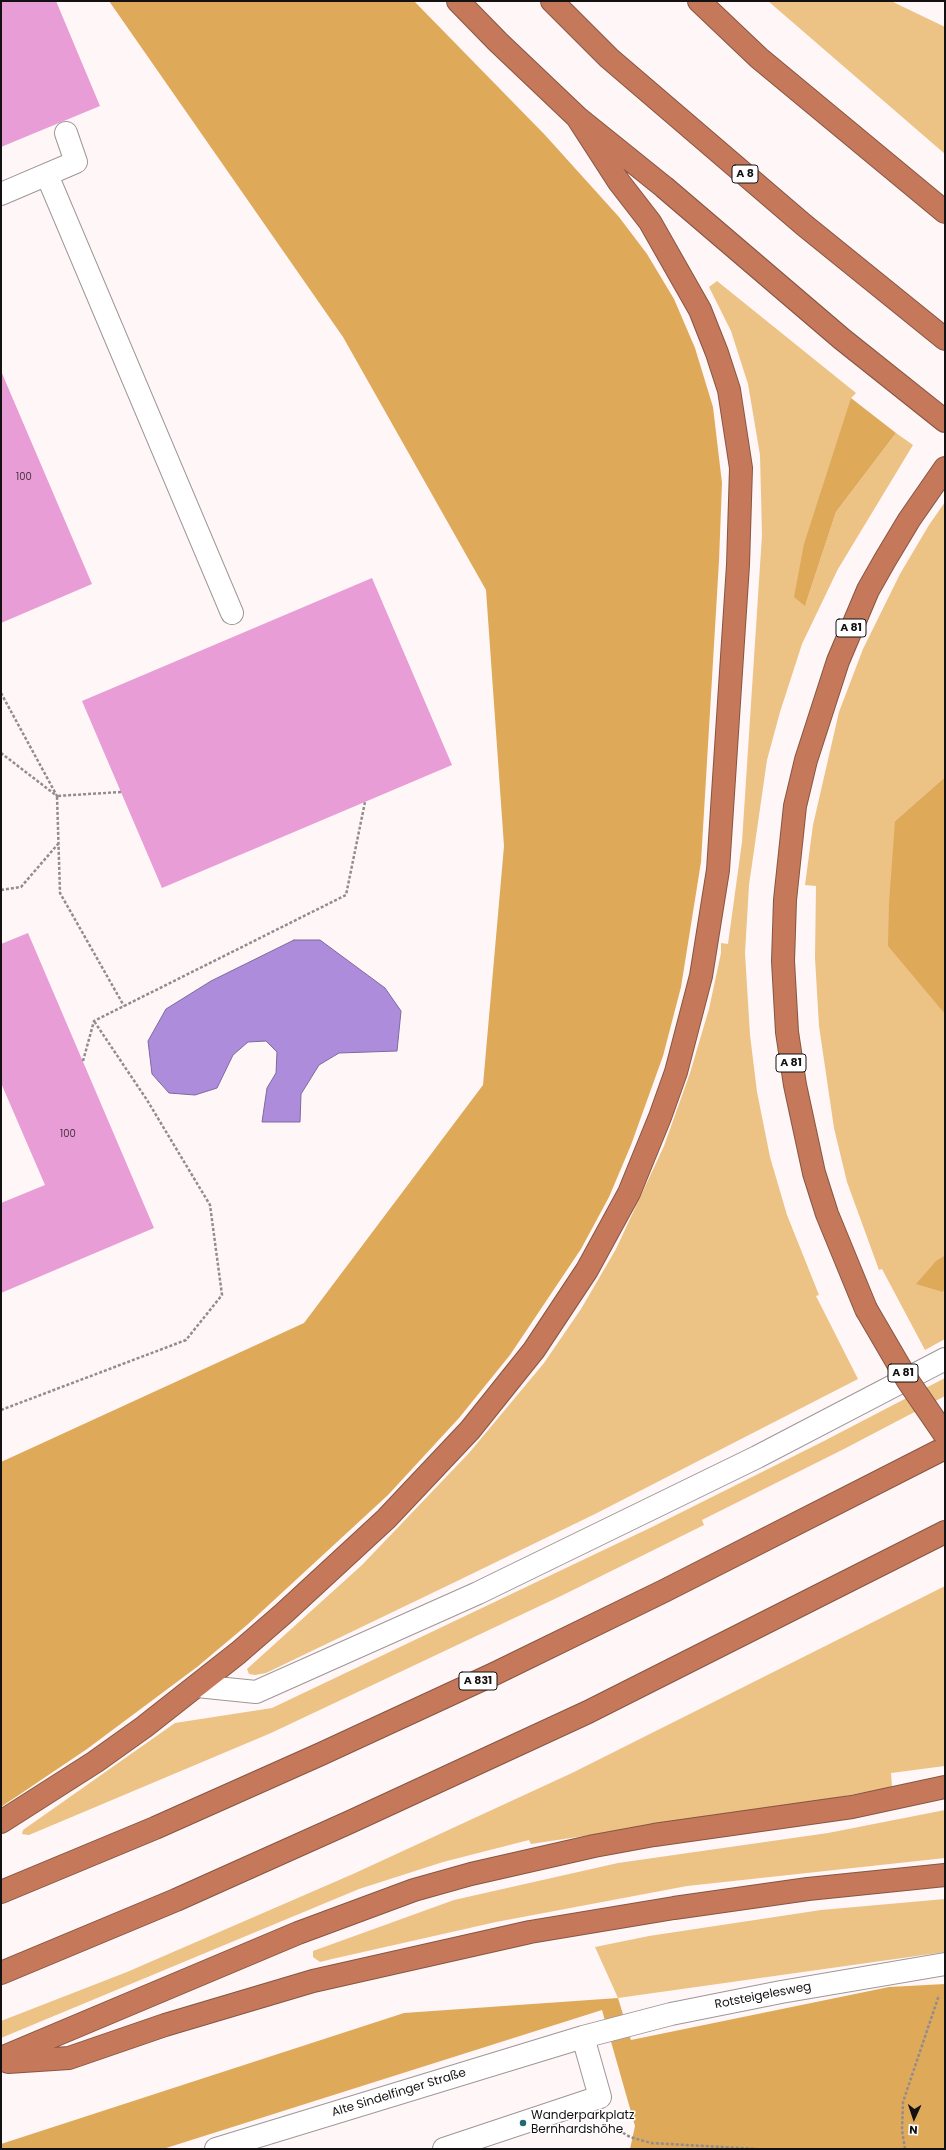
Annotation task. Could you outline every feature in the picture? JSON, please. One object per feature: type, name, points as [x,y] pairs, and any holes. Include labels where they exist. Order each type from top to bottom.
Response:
[{"type":"highway","points":[[458,1],[498,42],[577,117],[664,187],[842,339],[945,421]]},
{"type":"highway","name":"A 8","points":[[552,1],[615,63],[816,235],[945,338]]},
{"type":"highway","points":[[700,1],[759,58],[945,212]]},
{"type":"highway","points":[[1,1822],[95,1762],[197,1686],[283,1614],[386,1519],[470,1430],[534,1350],[587,1270],[629,1193],[660,1117],[676,1072],[699,984],[716,884],[724,790],[740,516],[741,468],[729,390],[717,353],[700,310],[650,222],[618,182],[577,117]]},
{"type":"highway","name":"A 81","points":[[945,468],[909,520],[875,578],[857,614],[838,660],[806,760],[796,806],[785,892],[783,961],[787,1032],[796,1092],[806,1143],[823,1200],[866,1309],[908,1381],[945,1435]]},
{"type":"highway","name":"A 831","points":[[1,1892],[155,1828],[321,1754],[494,1674],[664,1591],[945,1448]]},
{"type":"highway","points":[[1,1973],[176,1900],[547,1731],[758,1628],[945,1532]]},
{"type":"highway","points":[[1,2058],[305,1931],[414,1890],[471,1874],[594,1846],[670,1833],[852,1807],[945,1787]]},
{"type":"highway","points":[[1,2062],[69,2058],[165,2025],[262,1995],[373,1967],[530,1932],[674,1908],[800,1890],[945,1875]]},
{"type":"lane","points":[[1,194],[76,162],[66,133]]},
{"type":"lane","points":[[47,175],[232,613]]},
{"type":"lane","points":[[197,1686],[256,1692],[492,1586],[757,1457],[945,1359]]},
{"type":"lane","name":"Rotsteigelesweg","points":[[583,2037],[671,2014],[781,1992],[945,1964]]},
{"type":"lane","points":[[444,2149],[600,2097],[583,2037]]},
{"type":"lane","name":"Alte Sindelfinger Straße","points":[[216,2149],[583,2037]]},
{"type":"path","points":[[1,693],[57,796],[60,893],[124,1006]]},
{"type":"path","points":[[1,753],[57,796],[121,792]]},
{"type":"path","points":[[83,1061],[94,1021],[346,895],[365,802]]},
{"type":"path","points":[[1,890],[21,887],[58,844]]},
{"type":"path","points":[[1,1410],[186,1340],[222,1295],[210,1205],[147,1100],[94,1021]]},
{"type":"path","points":[[905,2149],[902,2130],[904,2102],[941,1989]]},
{"type":"path","points":[[600,2097],[610,2126],[639,2141],[757,2149]]},
{"type":"shaded area","points":[[109,1],[414,1],[545,135],[619,217],[647,254],[674,299],[695,348],[713,407],[722,483],[719,561],[701,862],[681,987],[663,1056],[631,1145],[609,1197],[581,1249],[510,1355],[459,1418],[388,1495],[247,1625],[197,1667],[87,1749],[1,1807],[1,1462],[304,1323],[483,1085],[504,846],[486,590],[343,337]]},
{"type":"shaded area","points":[[768,1],[891,1],[945,27],[945,154]]},
{"type":"shaded area","points":[[717,281],[856,393],[851,398],[805,606],[836,512],[896,433],[913,445],[838,569],[802,644],[780,712],[767,760],[749,885],[745,953],[750,1035],[757,1092],[770,1157],[787,1215],[819,1295],[816,1296],[858,1379],[595,1514],[453,1583],[266,1673],[255,1675],[249,1674],[247,1669],[362,1565],[469,1453],[544,1363],[581,1309],[616,1249],[664,1146],[690,1073],[709,1009],[721,953],[721,943],[728,944],[742,842],[762,535],[760,455],[748,384],[731,331],[709,287]]},
{"type":"shaded area","points":[[851,398],[896,433],[836,512],[805,606],[794,597],[804,544]]},
{"type":"shaded area","points":[[945,502],[945,777],[895,821],[934,998],[945,1014],[945,1255],[937,1260],[943,1292],[945,1289],[945,1339],[925,1350],[882,1269],[879,1270],[847,1182],[834,1128],[819,1026],[815,958],[816,886],[805,885],[813,825],[839,712],[863,649],[900,574],[929,525]]},
{"type":"shaded area","points":[[945,777],[945,1014],[888,946],[889,903],[895,821]]},
{"type":"shaded area","points":[[294,940],[320,940],[385,988],[401,1011],[397,1051],[339,1053],[319,1065],[301,1094],[300,1122],[262,1122],[267,1088],[276,1073],[277,1052],[266,1041],[248,1042],[233,1055],[217,1088],[195,1095],[169,1093],[152,1074],[148,1041],[166,1009],[211,981]]},
{"type":"shaded area","points":[[945,1255],[945,1289],[943,1292],[916,1284],[937,1260]]},
{"type":"shaded area","points":[[945,1378],[945,1396],[844,1449],[702,1520],[704,1525],[563,1595],[271,1733],[29,1835],[22,1834],[23,1830],[175,1723],[272,1708],[652,1527],[824,1441]]},
{"type":"shaded area","points":[[945,1586],[945,1766],[891,1773],[892,1787],[834,1798],[531,1844],[529,1840],[443,1862],[359,1889],[1,2038],[1,2021],[127,1972],[353,1874],[572,1773]]},
{"type":"shaded area","points":[[945,1810],[945,1858],[687,1886],[496,1922],[320,1962],[313,1957],[313,1951],[454,1900],[618,1863],[828,1833]]},
{"type":"shaded area","points":[[945,1899],[945,1952],[618,1998],[595,1947],[649,1936],[821,1910]]},
{"type":"shaded area","points":[[945,1984],[945,2149],[630,2149],[635,2126],[602,2010],[163,2149],[1,2149],[1,2144],[404,2013],[618,1998],[631,2040],[889,1987]]},
{"type":"building","points":[[1,1],[56,1],[100,106],[1,147]]},
{"type":"building","points":[[1,371],[92,584],[1,623]]},
{"type":"building","points":[[372,578],[452,765],[162,888],[82,701]]},
{"type":"building","points":[[28,933],[154,1228],[1,1293],[1,1203],[45,1185],[1,1083],[1,944]]},
{"type":"place","name":"Wanderparkplatz Bernhardshöhe","points":[[523,2123]]}]
